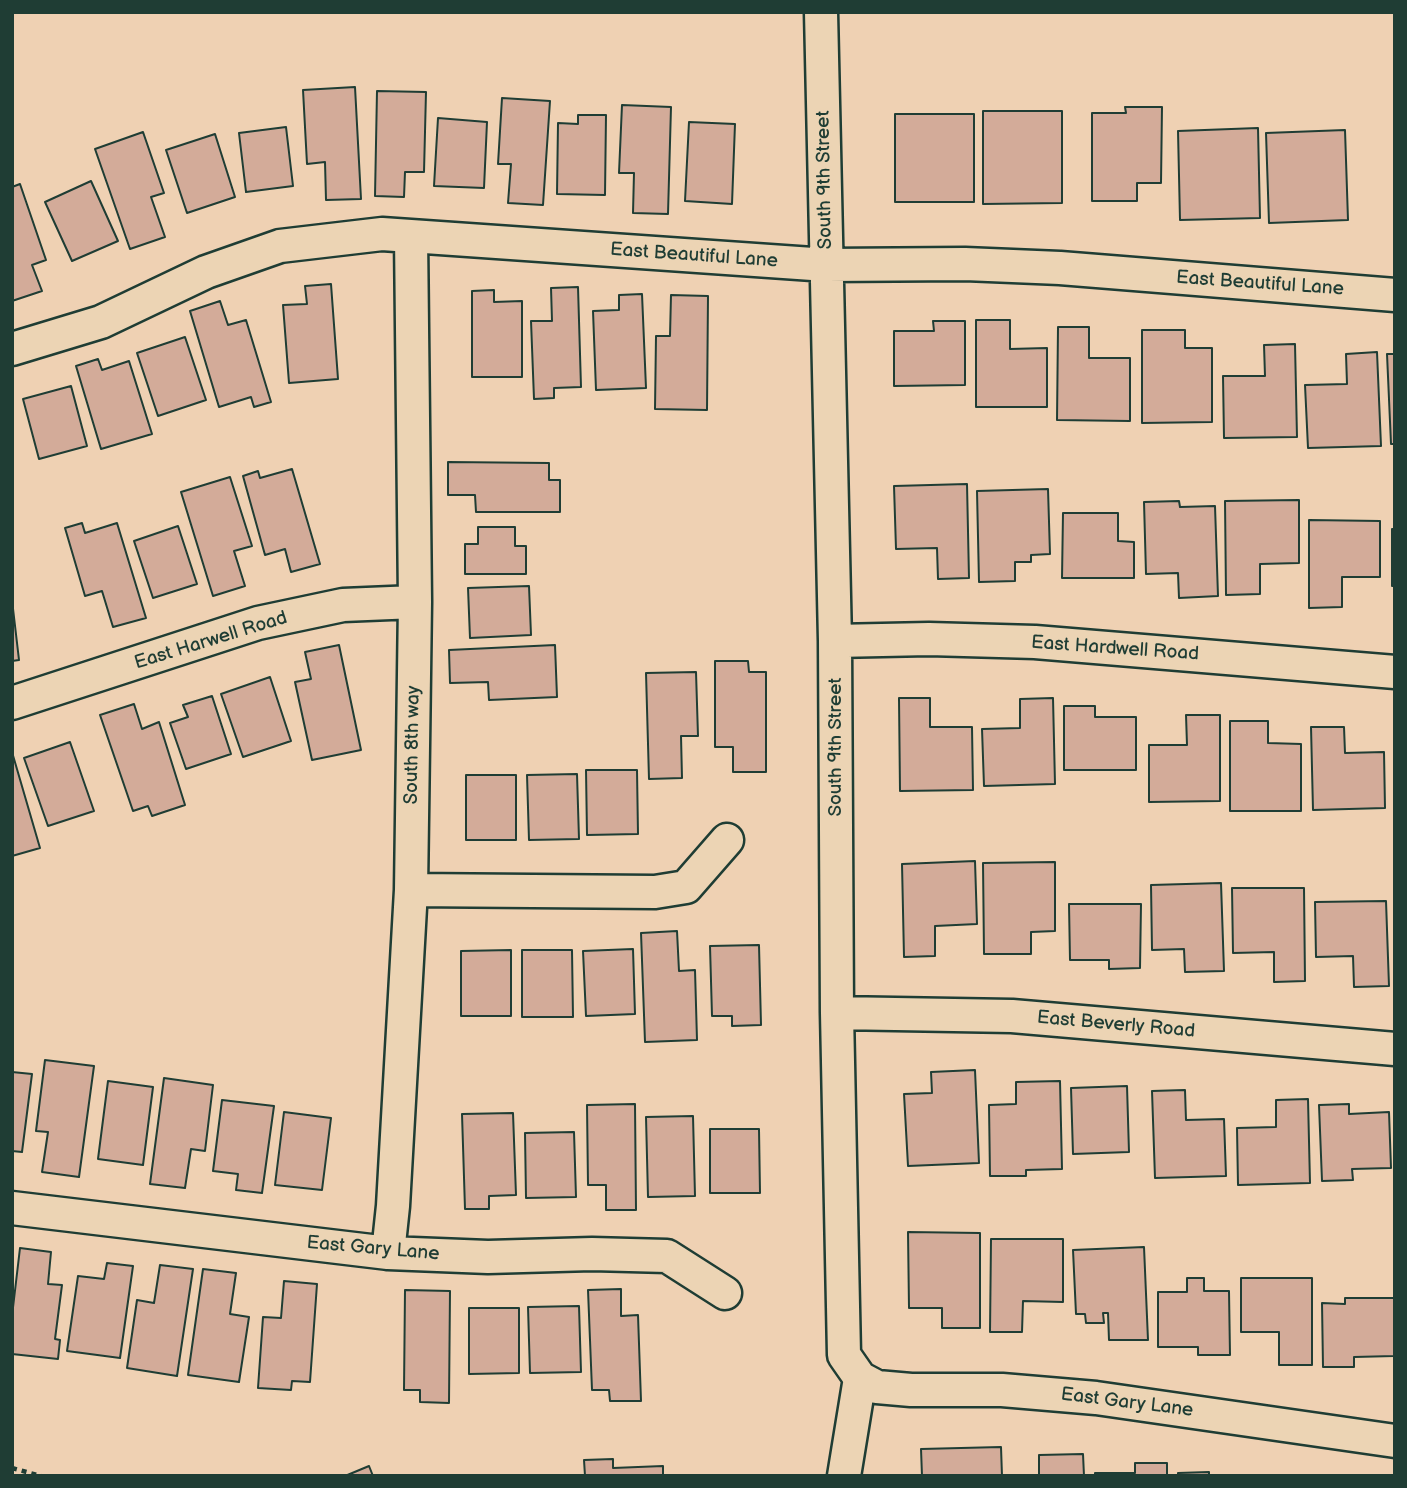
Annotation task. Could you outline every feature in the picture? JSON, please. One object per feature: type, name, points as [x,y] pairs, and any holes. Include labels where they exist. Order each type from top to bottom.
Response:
[{"type":"street","name":"South 9th Street","points":[[821,12],[835,640],[837,1013],[844,1355],[860,1378]]},
{"type":"street","name":"East Beautiful Lane","points":[[12,349],[101,322],[206,272],[280,246],[382,234],[827,265],[965,264],[1060,268],[1395,295]]},
{"type":"street","name":"South 8th way","points":[[388,1253],[411,890],[415,603],[411,236]]},
{"type":"street","name":"East Harwell Road","points":[[12,703],[258,623],[343,605],[415,603]]},
{"type":"street","name":"East Hardwell Road","points":[[835,640],[1035,642],[1395,672]]},
{"type":"street","points":[[411,890],[655,892],[686,887],[727,840]]},
{"type":"street","name":"East Beverly Road","points":[[837,1013],[1012,1016],[1395,1049]]},
{"type":"street","name":"East Gary Lane","points":[[12,1208],[388,1253],[488,1257],[592,1254],[667,1256],[725,1293]]},
{"type":"street","points":[[844,1476],[860,1378]]},
{"type":"street","name":"East Gary Lane","points":[[860,1378],[877,1387],[900,1389],[1002,1390],[1096,1398],[1395,1441]]},
{"type":"path","points":[[12,1468],[41,1476]]},
{"type":"building","points":[[355,87],[361,199],[326,200],[325,162],[307,164],[303,90]]},
{"type":"building","points":[[377,91],[426,92],[424,172],[405,172],[404,197],[375,196]]},
{"type":"building","points":[[502,98],[550,101],[543,205],[508,203],[511,164],[498,164]]},
{"type":"building","points":[[622,105],[671,107],[668,214],[633,213],[634,173],[619,173]]},
{"type":"building","points":[[1125,107],[1162,107],[1161,183],[1137,183],[1137,201],[1092,201],[1092,113],[1126,113]]},
{"type":"building","points":[[983,111],[1062,111],[1062,203],[983,204]]},
{"type":"building","points":[[895,114],[974,114],[974,202],[895,202]]},
{"type":"building","points":[[578,115],[606,115],[605,195],[557,194],[558,123],[578,124]]},
{"type":"building","points":[[438,118],[487,122],[484,188],[434,186]]},
{"type":"building","points":[[689,122],[735,124],[732,204],[685,201]]},
{"type":"building","points":[[286,127],[293,186],[246,192],[239,133]]},
{"type":"building","points":[[1258,128],[1260,218],[1180,220],[1178,131]]},
{"type":"building","points":[[1345,130],[1348,220],[1269,223],[1266,133]]},
{"type":"building","points":[[143,132],[164,193],[151,197],[165,237],[130,249],[95,149]]},
{"type":"building","points":[[215,134],[235,197],[187,213],[166,150]]},
{"type":"building","points":[[91,181],[118,241],[72,261],[45,202]]},
{"type":"building","points":[[20,184],[46,260],[32,265],[42,291],[12,301],[12,187]]},
{"type":"building","points":[[331,284],[338,379],[289,383],[283,305],[307,304],[305,286]]},
{"type":"building","points":[[578,287],[581,387],[554,388],[554,398],[534,399],[531,321],[552,321],[551,288]]},
{"type":"building","points":[[494,290],[494,302],[522,301],[522,377],[472,377],[472,291]]},
{"type":"building","points":[[642,294],[646,388],[596,390],[593,311],[619,310],[619,295]]},
{"type":"building","points":[[671,295],[708,296],[707,410],[655,409],[656,336],[670,336]]},
{"type":"building","points":[[220,301],[228,325],[246,320],[271,402],[254,407],[251,397],[219,407],[190,311]]},
{"type":"building","points":[[976,320],[1010,320],[1010,349],[1047,348],[1047,407],[976,407]]},
{"type":"building","points":[[933,321],[965,321],[965,385],[894,386],[894,331],[934,331]]},
{"type":"building","points":[[1058,327],[1089,327],[1089,358],[1130,358],[1130,421],[1057,420]]},
{"type":"building","points":[[1142,330],[1185,330],[1185,348],[1212,348],[1212,422],[1142,423]]},
{"type":"building","points":[[185,337],[206,400],[158,416],[137,353]]},
{"type":"building","points":[[1295,344],[1297,437],[1224,438],[1223,376],[1265,376],[1264,345]]},
{"type":"building","points":[[1377,352],[1381,446],[1308,448],[1305,385],[1347,384],[1346,354]]},
{"type":"building","points":[[1387,354],[1395,354],[1395,444],[1391,444]]},
{"type":"building","points":[[98,359],[102,370],[129,361],[152,434],[101,449],[76,366]]},
{"type":"building","points":[[71,386],[87,446],[39,459],[23,399]]},
{"type":"building","points":[[448,462],[549,463],[549,480],[560,480],[560,512],[476,512],[475,495],[448,495]]},
{"type":"building","points":[[292,469],[320,564],[291,572],[285,549],[265,555],[243,476],[258,471],[260,478]]},
{"type":"building","points":[[230,477],[252,546],[234,551],[245,586],[213,596],[181,492]]},
{"type":"building","points":[[967,484],[969,578],[938,579],[937,548],[896,549],[894,486]]},
{"type":"building","points":[[1048,489],[1050,554],[1031,555],[1031,562],[1015,562],[1015,581],[979,582],[977,491]]},
{"type":"building","points":[[1299,500],[1299,563],[1260,564],[1260,594],[1226,595],[1225,501]]},
{"type":"building","points":[[1179,501],[1180,507],[1215,506],[1218,596],[1179,598],[1178,573],[1146,574],[1144,502]]},
{"type":"building","points":[[1063,513],[1118,513],[1118,541],[1134,542],[1134,578],[1062,578]]},
{"type":"building","points":[[1309,520],[1380,521],[1380,577],[1342,577],[1342,607],[1309,608]]},
{"type":"building","points":[[82,523],[85,533],[117,523],[146,618],[113,627],[102,591],[85,596],[65,528]]},
{"type":"building","points":[[178,526],[197,584],[153,598],[134,541]]},
{"type":"building","points":[[478,527],[515,527],[515,546],[526,546],[526,574],[465,574],[465,544],[478,544]]},
{"type":"building","points":[[1392,529],[1395,529],[1395,586],[1392,586]]},
{"type":"building","points":[[529,586],[531,635],[470,638],[468,588]]},
{"type":"building","points":[[12,600],[19,660],[12,661]]},
{"type":"building","points":[[339,645],[361,750],[312,760],[295,682],[311,679],[305,652]]},
{"type":"building","points":[[555,645],[557,697],[489,700],[488,682],[450,683],[449,650]]},
{"type":"building","points":[[715,661],[748,661],[749,672],[766,672],[766,772],[733,772],[733,747],[715,747]]},
{"type":"building","points":[[696,672],[698,736],[681,736],[682,778],[649,779],[646,673]]},
{"type":"building","points":[[270,677],[291,741],[243,757],[221,694]]},
{"type":"building","points":[[212,696],[231,754],[186,769],[170,723],[188,717],[183,705]]},
{"type":"building","points":[[899,698],[930,698],[930,727],[972,727],[973,790],[900,791]]},
{"type":"building","points":[[1053,698],[1055,784],[984,786],[982,729],[1020,728],[1020,699]]},
{"type":"building","points":[[134,704],[142,729],[159,722],[185,805],[152,816],[148,806],[133,811],[100,715]]},
{"type":"building","points":[[1064,706],[1095,706],[1095,717],[1136,717],[1136,770],[1064,770]]},
{"type":"building","points":[[1186,715],[1220,715],[1220,801],[1149,802],[1149,745],[1187,745]]},
{"type":"building","points":[[1230,721],[1268,721],[1268,743],[1301,744],[1301,811],[1230,811]]},
{"type":"building","points":[[1311,727],[1344,727],[1345,753],[1384,752],[1385,808],[1313,810]]},
{"type":"building","points":[[70,742],[94,811],[48,826],[24,758]]},
{"type":"building","points":[[12,752],[40,848],[12,856]]},
{"type":"building","points":[[586,770],[637,770],[638,834],[587,835]]},
{"type":"building","points":[[577,774],[579,839],[529,840],[527,775]]},
{"type":"building","points":[[466,775],[516,775],[516,840],[466,840]]},
{"type":"building","points":[[975,861],[977,924],[935,926],[935,956],[904,957],[902,864]]},
{"type":"building","points":[[1055,862],[1055,931],[1031,932],[1031,954],[984,954],[983,863]]},
{"type":"building","points":[[1221,883],[1224,971],[1185,972],[1184,949],[1152,950],[1151,885]]},
{"type":"building","points":[[1232,888],[1304,888],[1305,981],[1274,982],[1274,952],[1233,953]]},
{"type":"building","points":[[1386,901],[1389,986],[1354,987],[1353,956],[1316,957],[1315,902]]},
{"type":"building","points":[[1069,904],[1141,904],[1140,968],[1109,969],[1109,960],[1070,960]]},
{"type":"building","points":[[677,931],[679,971],[695,970],[697,1040],[645,1042],[641,933]]},
{"type":"building","points":[[759,945],[761,1025],[732,1026],[732,1016],[712,1016],[710,946]]},
{"type":"building","points":[[633,949],[635,1014],[586,1016],[583,951]]},
{"type":"building","points":[[511,950],[511,1016],[461,1016],[461,951]]},
{"type":"building","points":[[522,950],[572,950],[573,1017],[522,1017]]},
{"type":"building","points":[[45,1060],[94,1066],[79,1177],[42,1172],[48,1132],[36,1131]]},
{"type":"building","points":[[975,1070],[979,1163],[908,1166],[904,1094],[932,1093],[931,1072]]},
{"type":"building","points":[[12,1072],[32,1074],[22,1152],[12,1151]]},
{"type":"building","points":[[164,1078],[213,1085],[205,1151],[191,1149],[185,1188],[150,1184]]},
{"type":"building","points":[[108,1081],[153,1087],[143,1165],[98,1159]]},
{"type":"building","points":[[1060,1081],[1062,1169],[1026,1170],[1026,1176],[990,1176],[989,1105],[1016,1104],[1016,1082]]},
{"type":"building","points":[[1127,1086],[1129,1152],[1073,1154],[1071,1088]]},
{"type":"building","points":[[1185,1090],[1186,1120],[1224,1119],[1226,1176],[1155,1178],[1152,1091]]},
{"type":"building","points":[[1308,1099],[1310,1183],[1238,1185],[1237,1128],[1276,1127],[1276,1100]]},
{"type":"building","points":[[222,1100],[274,1106],[262,1193],[236,1190],[238,1174],[213,1171]]},
{"type":"building","points":[[635,1104],[636,1210],[606,1210],[606,1185],[588,1185],[587,1105]]},
{"type":"building","points":[[1349,1104],[1349,1114],[1389,1112],[1391,1168],[1352,1169],[1353,1180],[1322,1181],[1319,1105]]},
{"type":"building","points":[[284,1112],[331,1118],[322,1190],[275,1185]]},
{"type":"building","points":[[513,1113],[516,1195],[489,1196],[489,1209],[465,1209],[462,1114]]},
{"type":"building","points":[[693,1116],[695,1196],[648,1197],[646,1117]]},
{"type":"building","points":[[710,1129],[759,1129],[760,1193],[710,1193]]},
{"type":"building","points":[[574,1132],[576,1197],[526,1198],[525,1133]]},
{"type":"building","points":[[908,1232],[980,1233],[980,1328],[942,1328],[942,1308],[909,1308]]},
{"type":"building","points":[[991,1239],[1063,1239],[1063,1302],[1023,1301],[1022,1332],[990,1332]]},
{"type":"building","points":[[1144,1247],[1148,1340],[1109,1340],[1108,1313],[1103,1313],[1104,1323],[1086,1323],[1085,1314],[1076,1314],[1073,1250]]},
{"type":"building","points":[[20,1248],[51,1252],[48,1284],[62,1285],[55,1339],[60,1340],[58,1359],[12,1354],[12,1316]]},
{"type":"building","points":[[107,1263],[133,1266],[120,1358],[67,1351],[78,1276],[104,1279]]},
{"type":"building","points":[[160,1265],[193,1269],[177,1376],[127,1368],[137,1300],[154,1303]]},
{"type":"building","points":[[203,1269],[236,1273],[230,1314],[249,1317],[239,1382],[188,1375]]},
{"type":"building","points":[[1187,1278],[1204,1278],[1204,1291],[1229,1291],[1230,1355],[1198,1355],[1198,1347],[1158,1347],[1158,1292],[1187,1292]]},
{"type":"building","points":[[1241,1278],[1312,1278],[1312,1365],[1279,1365],[1279,1332],[1241,1332]]},
{"type":"building","points":[[284,1281],[317,1284],[310,1382],[292,1381],[291,1390],[258,1388],[263,1317],[281,1318]]},
{"type":"building","points":[[621,1289],[621,1316],[638,1315],[641,1401],[610,1401],[609,1390],[592,1390],[588,1290]]},
{"type":"building","points":[[405,1290],[450,1291],[449,1403],[420,1402],[420,1390],[404,1390]]},
{"type":"building","points":[[1345,1298],[1394,1298],[1394,1356],[1354,1357],[1354,1367],[1323,1367],[1322,1303],[1345,1304]]},
{"type":"building","points":[[579,1306],[581,1372],[530,1373],[528,1307]]},
{"type":"building","points":[[469,1308],[519,1308],[519,1373],[469,1374]]},
{"type":"building","points":[[1001,1447],[1002,1476],[922,1476],[921,1449]]},
{"type":"building","points":[[1083,1454],[1084,1476],[1039,1476],[1039,1455]]},
{"type":"building","points":[[613,1459],[613,1468],[663,1466],[663,1476],[585,1476],[584,1460]]},
{"type":"building","points":[[1135,1463],[1167,1463],[1167,1476],[1095,1476],[1095,1473],[1135,1473]]},
{"type":"building","points":[[369,1466],[373,1476],[345,1476]]},
{"type":"building","points":[[1209,1472],[1209,1476],[1178,1476],[1178,1473]]}]
